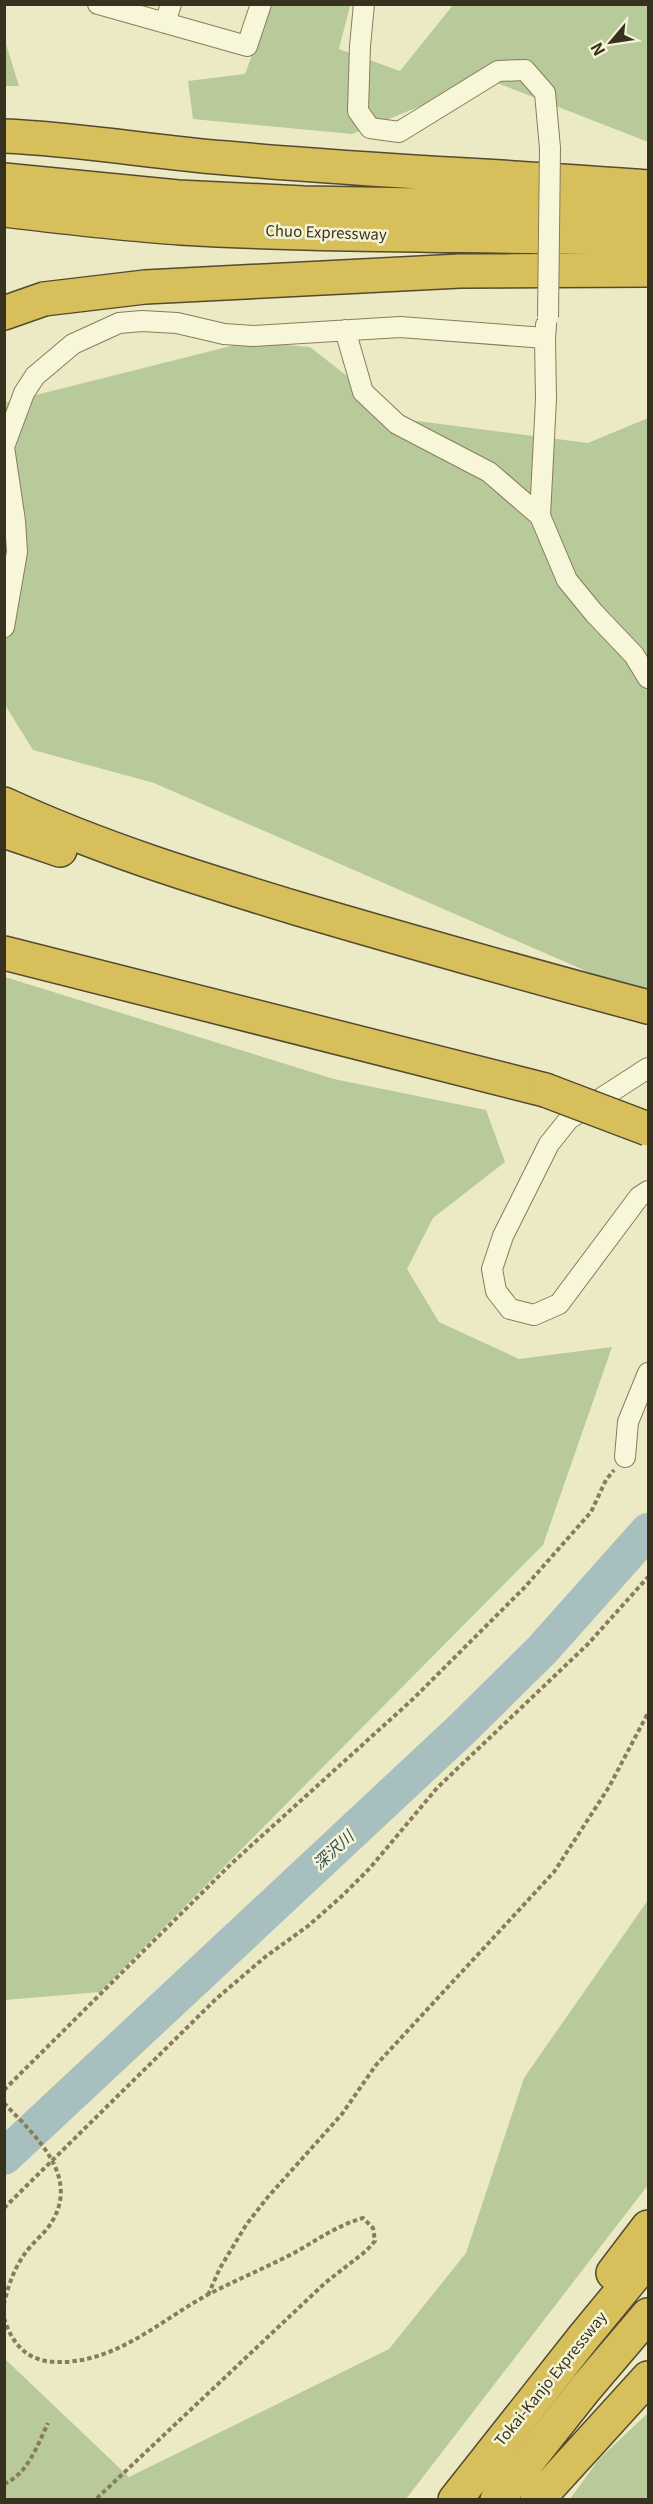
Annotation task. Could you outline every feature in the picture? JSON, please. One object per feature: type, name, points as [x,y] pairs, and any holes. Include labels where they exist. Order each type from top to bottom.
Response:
[{"type":"highway","points":[[4,136],[61,138],[225,158],[648,187]]},
{"type":"highway","name":"Chuo Expressway","points":[[4,180],[100,191],[212,199],[304,203],[648,209]]},
{"type":"highway","name":"Chuo Expressway","points":[[4,210],[81,220],[213,229],[648,239]]},
{"type":"highway","points":[[4,313],[44,299],[145,286],[460,271],[648,270]]},
{"type":"highway","points":[[4,804],[44,822],[144,859],[247,893],[648,1007]]},
{"type":"highway","points":[[4,831],[138,874],[436,948]]},
{"type":"highway","points":[[4,953],[544,1090],[648,1114]]},
{"type":"highway","points":[[544,1090],[648,1129]]},
{"type":"highway","points":[[485,2460],[595,2297],[648,2228]]},
{"type":"highway","name":"Tokai-Kanjo Expressway","points":[[455,2499],[648,2259]]},
{"type":"highway","points":[[498,2499],[648,2314]]},
{"type":"highway","points":[[537,2499],[648,2378]]},
{"type":"street","points":[[98,4],[168,14],[247,46],[261,4]]},
{"type":"street","points":[[364,4],[358,111],[370,128],[399,132],[498,71],[525,70],[545,93],[550,148],[548,317],[544,338],[546,399],[540,516],[567,580],[634,655],[648,678]]},
{"type":"street","points":[[4,627],[17,552],[15,520],[4,447],[24,393],[35,376],[73,344],[119,323],[142,321],[177,323],[224,334],[253,336],[400,327],[544,338]]},
{"type":"street","points":[[345,330],[363,392],[397,424],[489,472],[540,516]]},
{"type":"street","points":[[648,1068],[569,1119],[549,1144],[503,1236],[492,1269],[496,1291],[510,1308],[534,1315],[559,1304],[639,1197],[648,1191]]},
{"type":"street","points":[[625,1457],[628,1422],[648,1373]]},
{"type":"path","points":[[4,2090],[232,1863],[413,1699],[524,1588],[591,1512],[606,1480],[625,1457]]},
{"type":"path","points":[[4,2208],[216,1999],[342,1896],[370,1868],[437,1788],[588,1644],[648,1577]]},
{"type":"path","points":[[208,2295],[220,2268],[246,2224],[267,2198],[342,2114],[376,2065],[554,1872],[609,1787],[648,1713]]},
{"type":"path","points":[[4,2103],[48,2150],[59,2174],[60,2205],[48,2228],[20,2259],[8,2285],[4,2304]]},
{"type":"path","points":[[4,2318],[8,2331],[21,2349],[40,2362],[75,2362],[108,2354],[140,2338],[208,2295],[346,2223],[363,2218],[373,2228],[375,2241],[366,2252],[325,2283],[95,2499]]},
{"type":"path","points":[[4,2484],[18,2476],[35,2452],[48,2423]]},
{"type":"green space","points":[[347,4],[350,6],[339,49],[400,71],[453,5],[648,5],[648,142],[487,79],[352,134],[193,119],[188,81],[245,74],[271,5]]},
{"type":"green space","points":[[5,41],[19,86],[5,86]]},
{"type":"green space","points":[[247,342],[310,347],[402,419],[588,443],[648,418],[648,998],[154,783],[33,750],[5,705],[4,403]]},
{"type":"green space","points":[[5,977],[334,1079],[486,1110],[505,1162],[433,1218],[407,1269],[439,1322],[519,1359],[612,1347],[543,1545],[100,1992],[5,2000]]},
{"type":"green space","points":[[648,1900],[648,2185],[406,2499],[5,2499],[5,2359],[129,2477],[389,2349],[466,2253],[524,2078]]},
{"type":"green space","points":[[648,2413],[648,2499],[570,2499],[599,2459]]},
{"type":"waterway","name":"深沢川","points":[[4,2157],[462,1729],[542,1650],[648,1531]]}]
